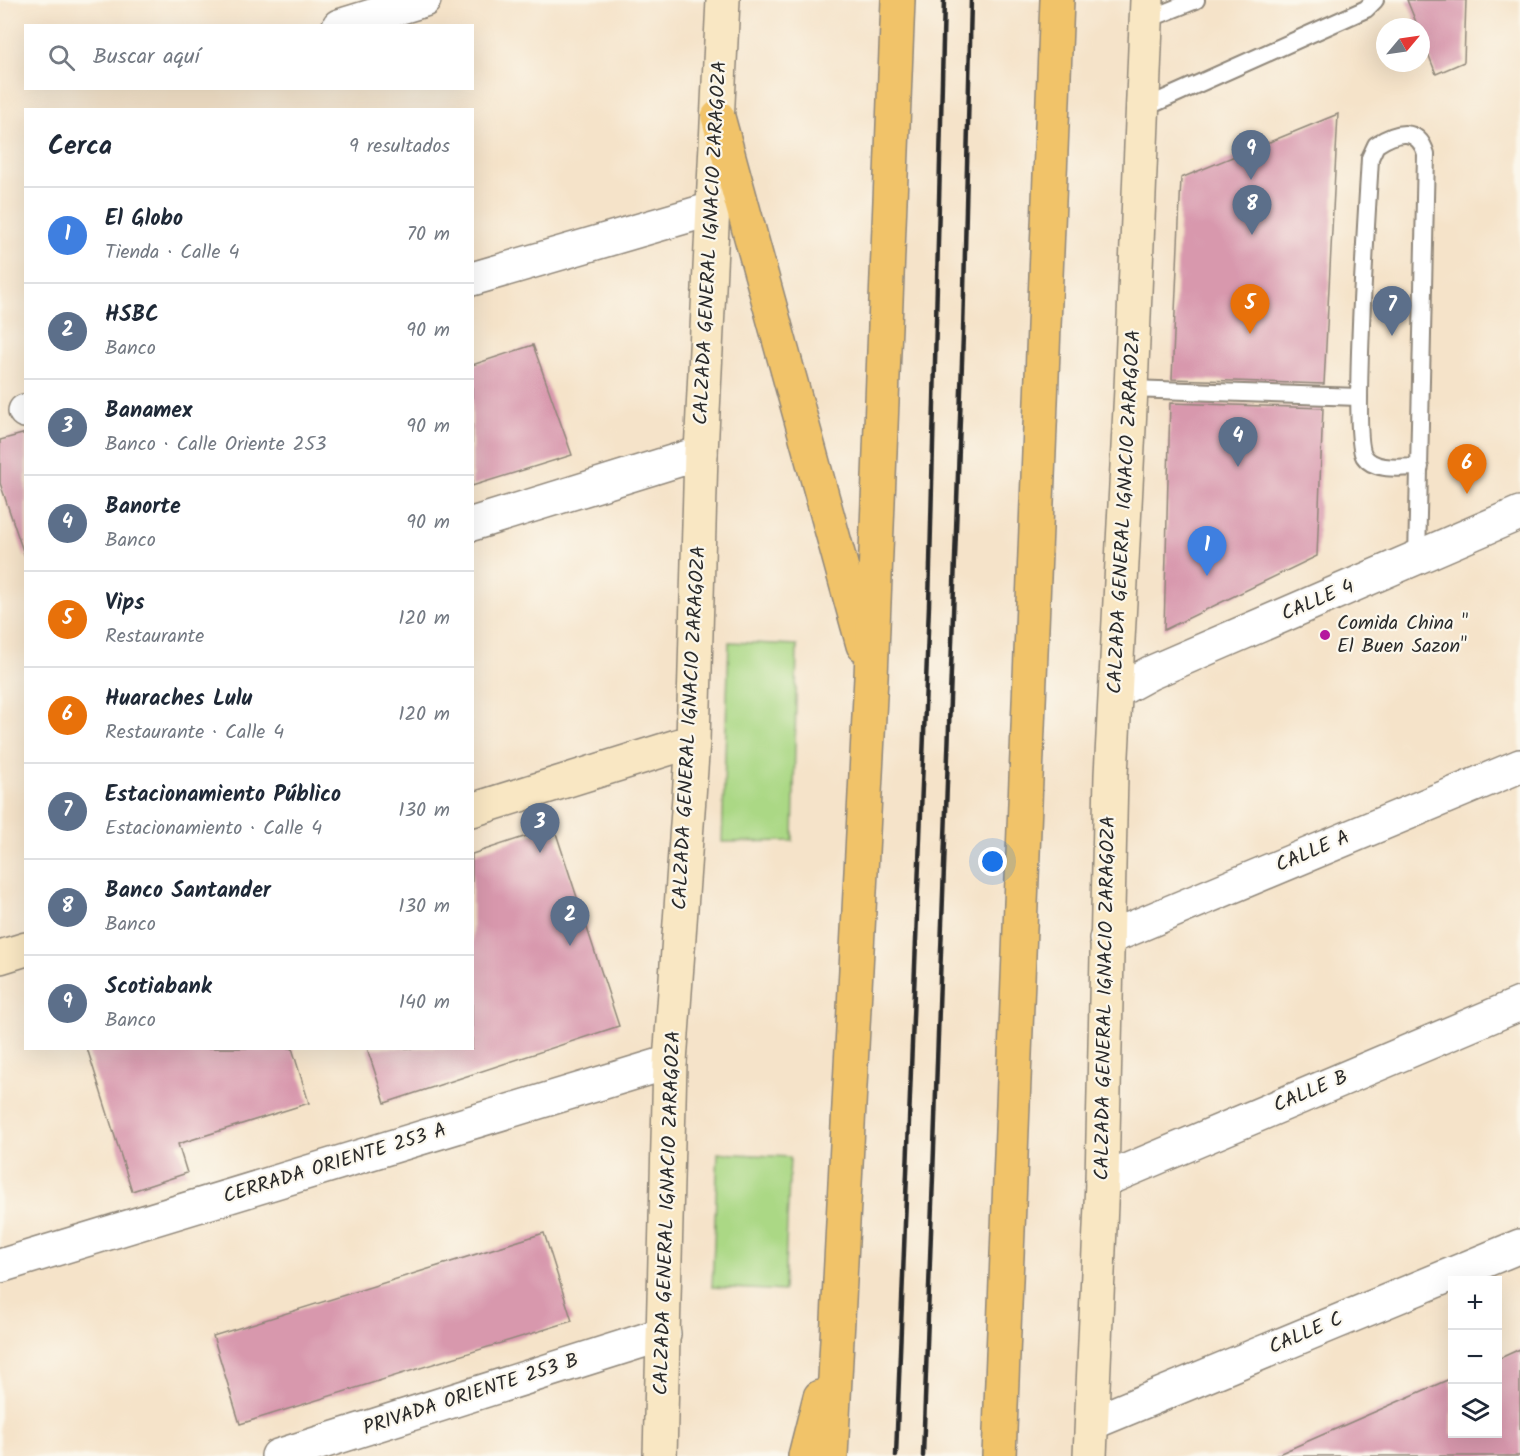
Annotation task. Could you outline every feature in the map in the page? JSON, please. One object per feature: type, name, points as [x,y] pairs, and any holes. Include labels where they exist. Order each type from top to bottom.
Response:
[{"type":"highway","points":[[831,1456],[871,677],[898,0]]},
{"type":"highway","points":[[999,1456],[1057,0]]},
{"type":"highway","points":[[718,117],[871,677]]},
{"type":"highway","points":[[805,1456],[836,1337]]},
{"type":"main road","name":"CALZADA GENERAL IGNACIO ZARAGOZA","points":[[660,1456],[670,1062],[693,741],[701,453],[723,0]]},
{"type":"main road","name":"CALZADA GENERAL IGNACIO ZARAGOZA","points":[[1090,1456],[1102,1181],[1106,939],[1147,10]]},
{"type":"main road","points":[[474,809],[693,741]]},
{"type":"main road","points":[[0,957],[24,950]]},
{"type":"street","points":[[346,24],[424,0]]},
{"type":"street","points":[[474,278],[712,209]]},
{"type":"street","points":[[474,523],[701,453]]},
{"type":"street","name":"CALLE 4","points":[[1117,691],[1150,673],[1520,513]]},
{"type":"street","name":"CALLE A","points":[[1106,939],[1520,766]]},
{"type":"street","name":"CALLE B","points":[[1102,1181],[1520,1004]]},
{"type":"street","name":"CERRADA ORIENTE 253 A","points":[[0,1266],[670,1062]]},
{"type":"street","name":"CALLE C","points":[[1092,1423],[1520,1246]]},
{"type":"street","name":"PRIVADA ORIENTE 253 B","points":[[278,1456],[664,1334]]},
{"type":"lane","points":[[1147,10],[1196,0]]},
{"type":"lane","points":[[1144,108],[1366,9],[1375,0]]},
{"type":"lane","points":[[1417,559],[1420,467],[1426,154],[1422,141],[1412,134],[1398,134],[1382,141],[1371,151],[1359,397],[1363,456],[1371,463],[1381,466],[1420,467]]},
{"type":"lane","points":[[1131,389],[1359,397]]},
{"type":"green space","points":[[729,642],[797,645],[793,841],[722,842]]},
{"type":"green space","points":[[718,1153],[790,1157],[784,1291],[712,1287]]},
{"type":"building","points":[[1407,0],[1466,0],[1464,62],[1436,74],[1430,58],[1430,18],[1414,18]]},
{"type":"building","points":[[1338,114],[1324,384],[1172,379],[1181,178]]},
{"type":"building","points":[[533,345],[572,455],[474,485],[474,364]]},
{"type":"building","points":[[1170,403],[1323,408],[1317,556],[1164,630]]},
{"type":"building","points":[[24,434],[24,554],[0,483],[0,440]]},
{"type":"building","points":[[554,827],[619,1026],[385,1103],[368,1050],[474,1050],[474,853]]},
{"type":"building","points":[[88,1050],[293,1050],[309,1103],[178,1144],[187,1173],[132,1191]]},
{"type":"building","points":[[544,1233],[572,1321],[240,1424],[213,1336]]},
{"type":"building","points":[[1520,1349],[1520,1456],[1274,1456],[1448,1380],[1448,1438],[1502,1438],[1502,1357]]},
{"type":"railway","points":[[896,1456],[929,605],[944,0]]},
{"type":"railway","points":[[923,1456],[963,334],[971,0]]},
{"type":"place","name":"Scotiabank","points":[[1251,180]]},
{"type":"place","name":"Banco Santander","points":[[1252,235]]},
{"type":"place","name":"Vips","points":[[1250,334]]},
{"type":"place","name":"Estacionamiento Público","points":[[1392,336]]},
{"type":"place","name":"Banorte","points":[[1238,467]]},
{"type":"place","name":"Huaraches Lulu","points":[[1467,494]]},
{"type":"place","name":"El Globo","points":[[1207,576]]},
{"type":"place","name":"Comida China \" El Buen Sazon\"","points":[[1325,635]]},
{"type":"place","name":"Banamex","points":[[540,853]]},
{"type":"place","name":"HSBC","points":[[570,946]]}]
